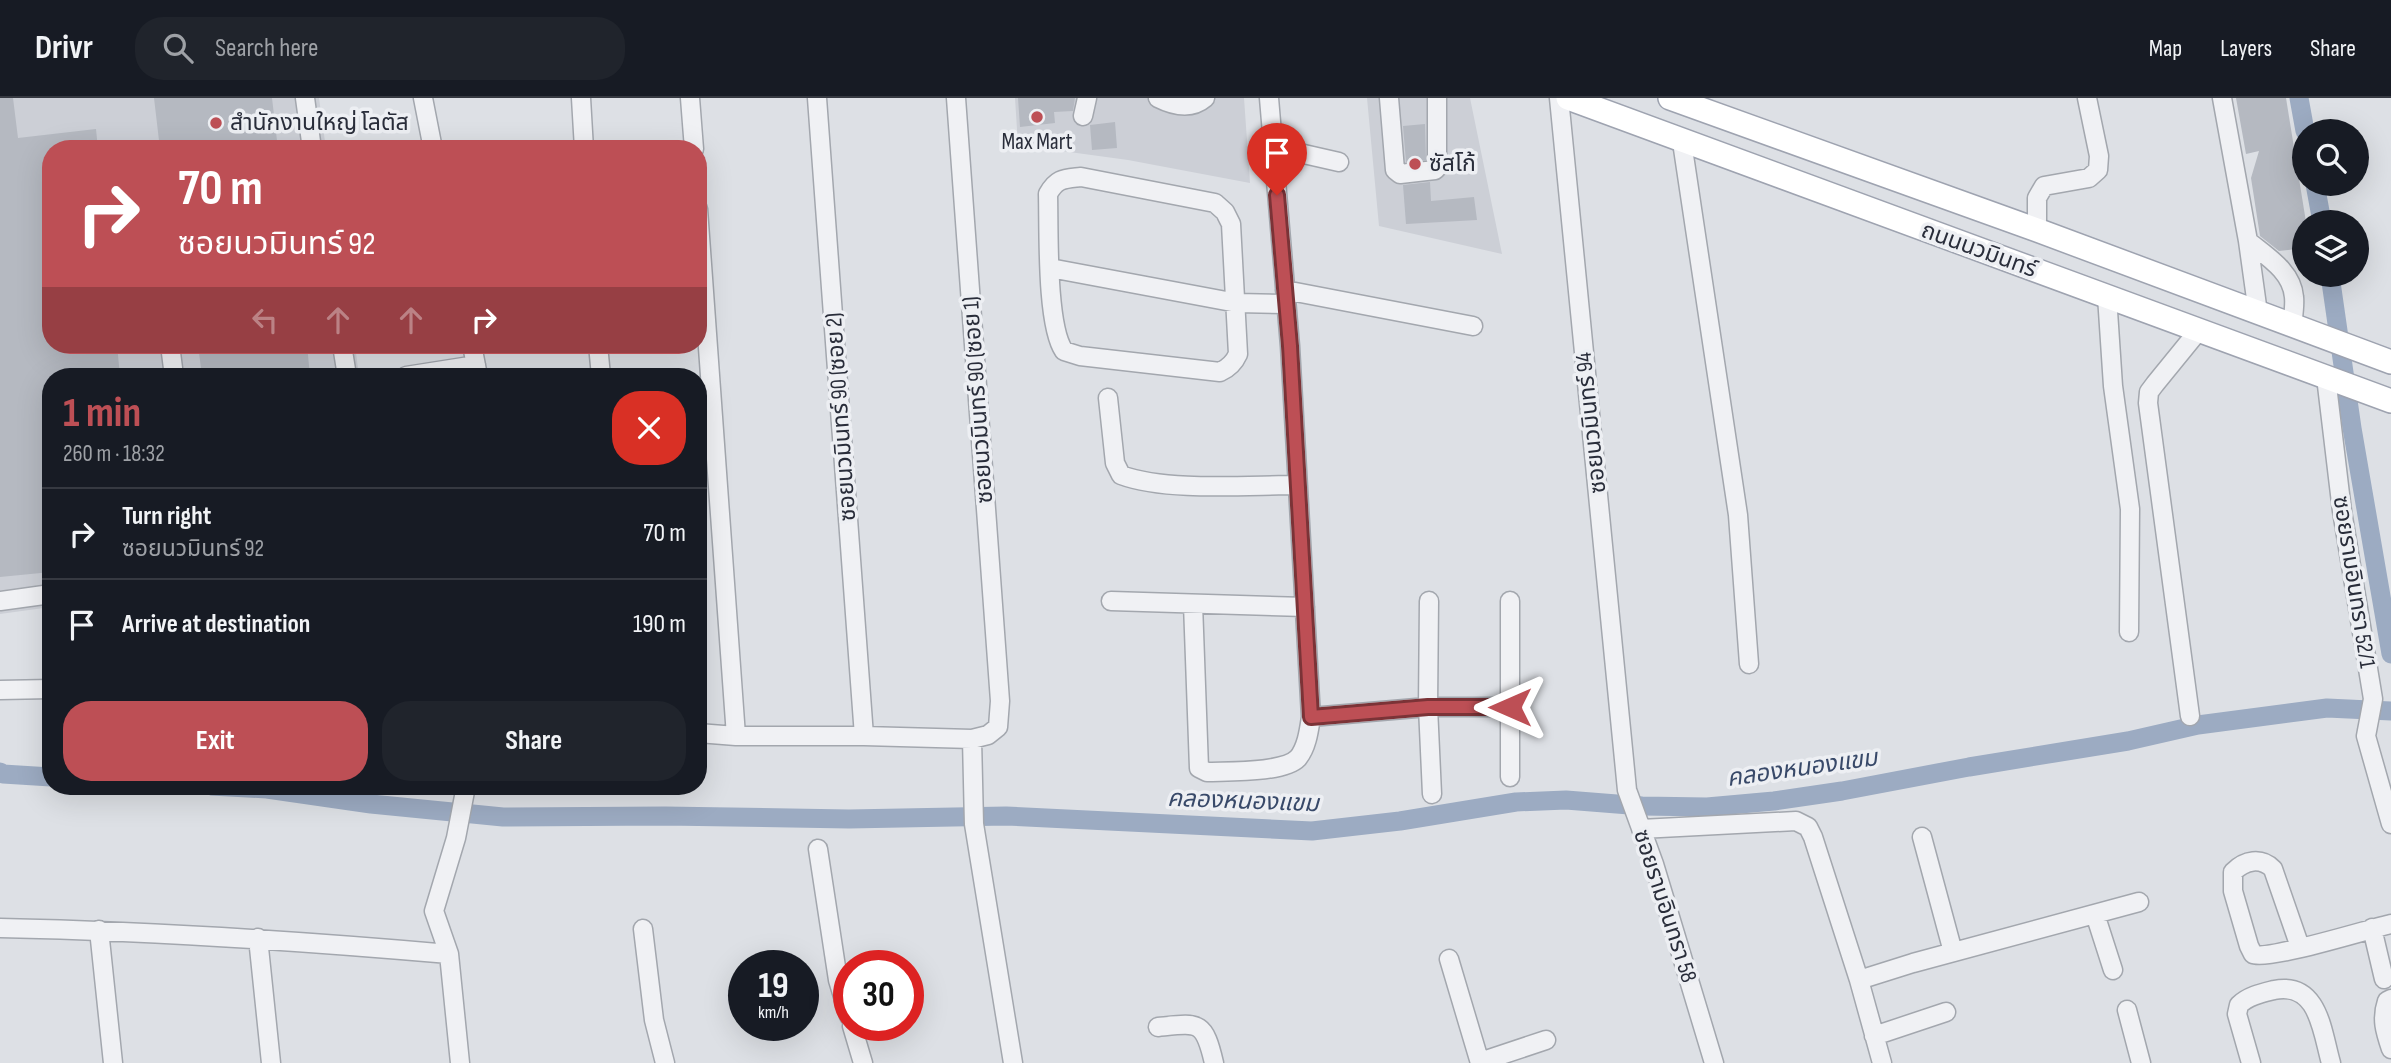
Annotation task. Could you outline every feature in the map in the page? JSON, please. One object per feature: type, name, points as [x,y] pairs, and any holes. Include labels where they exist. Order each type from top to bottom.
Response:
[{"type":"main road","name":"ถนนนวมินทร์","points":[[1568,98],[2391,401]]},
{"type":"main road","name":"ถนนนวมินทร์","points":[[1670,98],[2037,230],[2391,362]]},
{"type":"street","points":[[305,98],[311,140]]},
{"type":"street","points":[[423,98],[431,140]]},
{"type":"street","points":[[581,98],[583,140]]},
{"type":"street","points":[[690,98],[693,140]]},
{"type":"street","name":"ซอยนวมินทร์ 90 (ซอย 2)","points":[[817,98],[864,736]]},
{"type":"street","name":"ซอยนวมินทร์ 90 (ซอย 1)","points":[[956,98],[1000,701],[998,727],[988,735],[972,738]]},
{"type":"street","points":[[1083,116],[1087,98]]},
{"type":"street","points":[[1158,98],[1184,107],[1195,105],[1205,98]]},
{"type":"street","points":[[1192,604],[1199,768],[1207,772],[1284,767],[1298,758],[1307,741],[1311,717],[1298,485],[1269,98]]},
{"type":"street","points":[[1389,98],[1395,170],[1400,174],[1437,168],[1431,100]]},
{"type":"street","name":"ซอยนวมินทร์ 94","points":[[1559,98],[1623,748]]},
{"type":"street","points":[[2037,230],[2038,198],[2044,186],[2089,178],[2098,170],[2099,156],[2087,98]]},
{"type":"street","points":[[2222,98],[2258,313]]},
{"type":"street","points":[[1682,142],[1738,515],[1749,664]]},
{"type":"street","points":[[1273,147],[1339,162]]},
{"type":"street","points":[[1082,177],[1215,202],[1229,217],[1231,224],[1237,303],[1238,354],[1226,370],[1220,372],[1080,356],[1065,351],[1058,342],[1053,316],[1048,194],[1054,184],[1065,179],[1082,177]]},
{"type":"street","points":[[2248,241],[2280,266],[2290,283],[2294,296],[2292,326]]},
{"type":"street","points":[[1050,268],[1237,303],[1285,297],[1473,326]]},
{"type":"street","points":[[2107,296],[2113,386],[2130,509],[2129,632]]},
{"type":"street","points":[[2190,716],[2148,403],[2149,393],[2155,384],[2199,330]]},
{"type":"street","points":[[707,334],[736,736]]},
{"type":"street","name":"ซอยรามอินทรา 52/1","points":[[2340,382],[2342,511],[2373,699],[2366,736],[2391,824]]},
{"type":"street","points":[[1108,398],[1115,463],[1121,475],[1139,482],[1187,485],[1298,485]]},
{"type":"street","points":[[0,601],[42,595]]},
{"type":"street","points":[[1111,601],[1305,607]]},
{"type":"street","points":[[1429,601],[1428,707],[1432,794]]},
{"type":"street","points":[[1510,601],[1510,777]]},
{"type":"street","points":[[0,690],[42,689]]},
{"type":"street","points":[[1311,717],[1428,707],[1510,707]]},
{"type":"street","points":[[707,734],[972,738],[974,824],[1013,1063]]},
{"type":"street","name":"ซอยรามอินทรา 58","points":[[1623,748],[1628,790],[1654,864],[1714,1063]]},
{"type":"street","points":[[460,1063],[449,954],[434,911],[456,838],[464,795]]},
{"type":"street","points":[[1640,825],[1796,821],[1808,827],[1859,980],[1882,1063]]},
{"type":"street","points":[[1922,837],[1953,952]]},
{"type":"street","points":[[818,849],[833,950]]},
{"type":"street","points":[[2300,947],[2273,869],[2266,862],[2256,861],[2239,866],[2233,872],[2231,881],[2253,954],[2265,956],[2391,924]]},
{"type":"street","points":[[1859,980],[2139,902]]},
{"type":"street","points":[[2095,914],[2113,970]]},
{"type":"street","points":[[0,928],[258,938],[449,954]]},
{"type":"street","points":[[2372,928],[2384,979]]},
{"type":"street","points":[[643,929],[654,1020],[665,1063]]},
{"type":"street","points":[[99,930],[113,1063]]},
{"type":"street","points":[[258,938],[271,1063]]},
{"type":"street","points":[[1449,959],[1480,1062],[1546,1040]]},
{"type":"street","points":[[2251,1063],[2237,1014],[2239,1005],[2250,997],[2284,988],[2307,996],[2314,1004],[2331,1063]]},
{"type":"street","points":[[2391,999],[2384,1012],[2383,1024],[2391,1049]]},
{"type":"street","points":[[2127,1010],[2141,1063]]},
{"type":"street","points":[[1874,1035],[1946,1012]]},
{"type":"street","points":[[1158,1027],[1189,1024],[1200,1028],[1208,1038],[1214,1063]]},
{"type":"street","points":[[856,1041],[863,1063]]},
{"type":"shaded area","points":[[0,98],[319,98],[325,140],[42,140],[42,354],[356,354],[358,368],[42,368],[42,608],[0,614]]},
{"type":"shaded area","points":[[1015,98],[1244,98],[1250,183],[1128,160],[1018,145]]},
{"type":"shaded area","points":[[1367,98],[1470,98],[1502,254],[1379,226]]},
{"type":"building","points":[[0,98],[13,98],[18,138],[96,129],[97,140],[42,140],[42,354],[118,354],[119,368],[42,368],[42,573],[0,577]]},
{"type":"building","name":"สำนักงานใหญ่ โลตัส","points":[[154,98],[272,98],[277,140],[159,140]]},
{"type":"building","name":"Max Mart","points":[[1018,98],[1075,98],[1073,111],[1054,112],[1055,123],[1020,127]]},
{"type":"building","points":[[2236,98],[2286,98],[2292,135],[2292,196],[2302,196],[2304,210],[2292,210],[2292,250],[2279,251],[2260,236],[2251,178],[2259,151],[2246,154]]},
{"type":"building","points":[[1115,122],[1117,148],[1092,150],[1090,125]]},
{"type":"building","points":[[1425,124],[1426,160],[1406,162],[1403,126]]},
{"type":"building","points":[[1430,182],[1431,201],[1474,197],[1477,220],[1406,224],[1403,185]]},
{"type":"building","points":[[199,354],[308,354],[309,368],[201,368]]},
{"type":"waterway","points":[[2299,98],[2303,119]]},
{"type":"waterway","points":[[2317,196],[2320,210]]},
{"type":"waterway","points":[[2332,287],[2352,428],[2391,654]]},
{"type":"waterway","name":"คลองหนองแขม","points":[[309,795],[503,817],[849,819],[1006,816],[1312,831],[1400,821],[1516,802],[1566,800],[1642,806],[1707,807],[1774,801],[2128,741],[2198,725],[2327,708],[2391,711]]},
{"type":"waterway","name":"คลองหนองแขม","points":[[0,772],[42,776]]},
{"type":"place","name":"Max Mart","points":[[1037,117]]},
{"type":"place","name":"สำนักงานใหญ่ โลตัส","points":[[216,123]]},
{"type":"place","name":"ซัสโก้","points":[[1415,164]]},
{"type":"route","points":[[1277,195],[1290,346],[1311,717],[1428,707],[1510,707]]}]
